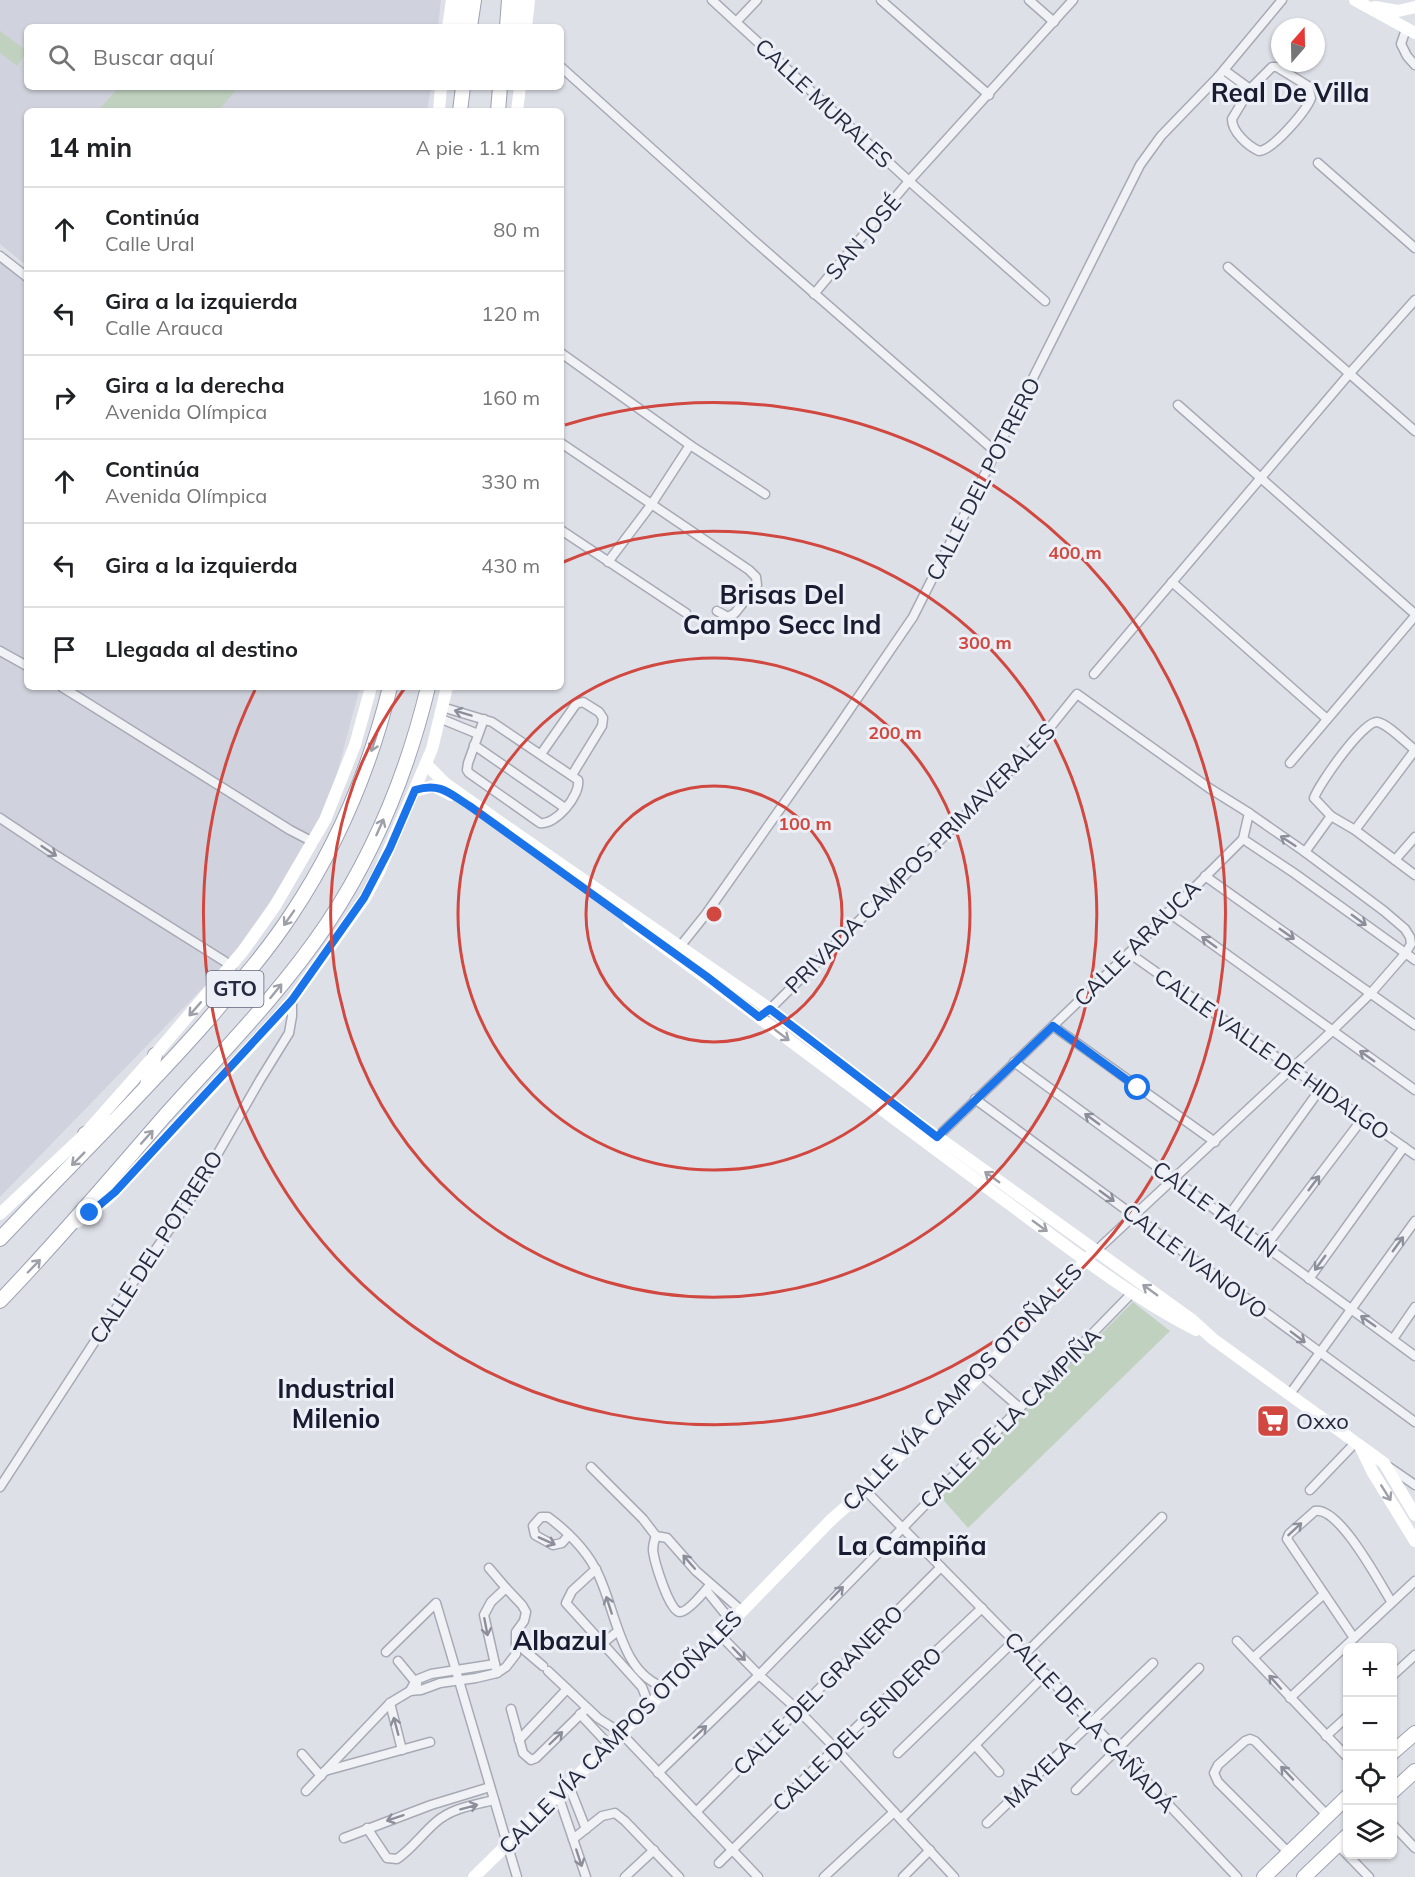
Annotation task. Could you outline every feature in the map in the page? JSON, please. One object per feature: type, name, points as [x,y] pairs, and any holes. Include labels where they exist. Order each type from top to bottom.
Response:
[{"type":"main road","points":[[460,24],[463,0]]},
{"type":"main road","points":[[470,24],[474,0]]},
{"type":"main road","points":[[507,24],[509,0]]},
{"type":"main road","points":[[517,24],[521,0]]},
{"type":"main road","points":[[457,90],[460,108]]},
{"type":"main road","points":[[460,108],[463,90]]},
{"type":"main road","points":[[498,108],[501,90]]},
{"type":"main road","name":"GTO","points":[[0,1239],[147,1088],[251,970],[291,916],[329,851],[352,801],[367,764],[389,690]]},
{"type":"main road","name":"GTO","points":[[0,1301],[67,1229],[272,997],[327,924],[353,881],[392,800],[410,751],[427,690]]},
{"type":"main road","points":[[147,1088],[155,1055]]},
{"type":"main road","points":[[85,1134],[120,1117]]},
{"type":"main road","points":[[1394,1751],[1415,1733]]},
{"type":"main road","points":[[1397,1787],[1415,1771]]},
{"type":"main road","points":[[1264,1877],[1343,1800]]},
{"type":"main road","points":[[1304,1877],[1342,1840]]},
{"type":"street","points":[[448,24],[452,0]]},
{"type":"street","points":[[526,24],[529,0]]},
{"type":"street","name":"CALLE MURALES","points":[[712,0],[909,181],[1045,301]]},
{"type":"street","points":[[736,22],[757,0]]},
{"type":"street","points":[[881,0],[989,95]]},
{"type":"street","points":[[1029,0],[1054,22]]},
{"type":"street","name":"SAN JOSÉ","points":[[996,453],[814,294],[909,181],[1073,0]]},
{"type":"street","name":"CALLE DEL POTRERO","points":[[677,951],[712,906],[903,633],[1140,165],[1161,136],[1221,74],[1282,0]]},
{"type":"street","points":[[1358,2],[1398,11],[1415,7],[1410,31],[1401,44],[1412,60]]},
{"type":"street","points":[[1358,2],[1410,31]]},
{"type":"street","points":[[1274,66],[1308,86],[1311,98],[1305,109],[1270,148],[1264,151],[1251,147],[1237,133],[1232,124],[1233,114],[1247,93],[1269,68],[1274,66]]},
{"type":"street","points":[[564,70],[814,294]]},
{"type":"street","points":[[1221,74],[1247,93]]},
{"type":"street","points":[[439,108],[441,90]]},
{"type":"street","points":[[517,108],[520,90]]},
{"type":"street","points":[[1318,163],[1415,248]]},
{"type":"street","points":[[0,256],[24,275]]},
{"type":"street","points":[[1227,267],[1415,431]]},
{"type":"street","points":[[1094,674],[1415,300]]},
{"type":"street","points":[[564,355],[690,445],[765,494]]},
{"type":"street","points":[[1178,405],[1415,615],[1290,763]]},
{"type":"street","points":[[564,445],[756,577],[757,585],[732,616],[728,617],[717,611]]},
{"type":"street","points":[[608,562],[651,505],[690,445]]},
{"type":"street","points":[[564,532],[686,613]]},
{"type":"street","points":[[1172,582],[1327,719]]},
{"type":"street","points":[[0,651],[24,664]]},
{"type":"street","points":[[67,690],[262,813],[313,842]]},
{"type":"street","points":[[0,1214],[85,1134],[232,966],[275,906],[325,820],[343,777],[370,690]]},
{"type":"street","points":[[67,1229],[115,1192],[292,1000],[364,898],[383,864],[426,764],[446,690]]},
{"type":"street","name":"PRIVADA CAMPOS PRIMAVERALES","points":[[759,1017],[770,1009],[1035,746],[1077,694],[1209,788],[1249,813]]},
{"type":"street","points":[[542,754],[576,704],[583,702],[599,712],[603,718],[602,726],[573,775]]},
{"type":"street","points":[[441,712],[484,720],[504,729],[573,775],[578,780],[578,789],[570,803],[553,821],[542,824],[501,797],[467,770],[484,720]]},
{"type":"street","points":[[441,712],[478,734]]},
{"type":"street","points":[[1355,831],[1415,750],[1383,724],[1377,722],[1366,726],[1315,795],[1315,800],[1331,816],[1415,875]]},
{"type":"street","points":[[474,745],[565,808]]},
{"type":"street","points":[[426,764],[446,783],[677,951],[759,1017],[932,1141],[1096,1251],[1415,1485]]},
{"type":"street","points":[[415,790],[433,786],[446,791],[677,951],[770,1009],[932,1141],[1086,1260],[1156,1308],[1213,1339]]},
{"type":"street","points":[[1406,954],[1411,940],[1405,930],[1305,852],[1249,813],[1243,838],[1294,873],[1406,954],[1415,960]]},
{"type":"street","points":[[1305,852],[1331,816]]},
{"type":"street","points":[[0,818],[232,966]]},
{"type":"street","points":[[1395,860],[1415,837]]},
{"type":"street","name":"CALLE ARAUCA","points":[[932,1141],[1129,953],[1243,838]]},
{"type":"street","points":[[1205,876],[1415,1025]]},
{"type":"street","points":[[1168,912],[1415,1090]]},
{"type":"street","name":"CALLE VALLE DE HIDALGO","points":[[1129,953],[1415,1155]]},
{"type":"street","name":"CALLE VÍA CAMPOS OTOÑALES","points":[[474,1877],[569,1786],[832,1519],[981,1374],[1086,1260],[1294,1068],[1371,993],[1406,954]]},
{"type":"street","name":"CALLE DEL POTRERO","points":[[0,1487],[136,1278],[198,1188],[260,1080],[290,1033],[292,1000]]},
{"type":"street","points":[[1053,1026],[1215,1142]]},
{"type":"street","name":"CALLE TALLÍN","points":[[1014,1062],[1415,1356]]},
{"type":"street","points":[[1227,1218],[1321,1088]]},
{"type":"street","name":"CALLE IVANOVO","points":[[975,1099],[1415,1422]]},
{"type":"street","points":[[1266,1246],[1363,1118]]},
{"type":"street","points":[[1309,1279],[1404,1147]]},
{"type":"street","points":[[1290,1394],[1415,1221]]},
{"type":"street","name":"CALLE DE LA CAMPIÑA","points":[[658,1773],[759,1675],[1132,1293]]},
{"type":"street","points":[[1393,1339],[1415,1307]]},
{"type":"street","points":[[981,1374],[1020,1408]]},
{"type":"street","points":[[1311,1490],[1358,1443]]},
{"type":"street","points":[[1358,1443],[1372,1471],[1415,1541]]},
{"type":"street","points":[[1384,1463],[1413,1505]]},
{"type":"street","points":[[591,1467],[643,1519],[656,1536],[667,1538],[708,1587],[731,1621]]},
{"type":"street","name":"CALLE DE LA CAÑADÁ","points":[[864,1490],[1026,1653],[1237,1877]]},
{"type":"street","points":[[1354,1638],[1287,1539],[1289,1534],[1317,1510],[1328,1514],[1348,1534],[1391,1601]]},
{"type":"street","points":[[1026,1653],[1162,1517]]},
{"type":"street","points":[[568,1536],[585,1552],[596,1569],[624,1648],[650,1679],[667,1688]]},
{"type":"street","points":[[656,1536],[653,1543],[654,1553],[669,1603],[675,1611],[685,1610],[708,1587]]},
{"type":"street","name":"CALLE DEL GRANERO","points":[[696,1812],[941,1567]]},
{"type":"street","points":[[306,1791],[390,1703],[410,1691],[440,1683],[460,1682],[512,1661],[516,1653],[516,1632],[524,1621],[526,1612],[489,1568]]},
{"type":"street","points":[[596,1569],[572,1591],[566,1603],[642,1687],[649,1705]]},
{"type":"street","points":[[1290,1698],[1415,1581]]},
{"type":"street","points":[[708,1587],[742,1611]]},
{"type":"street","points":[[496,1668],[484,1614],[491,1602],[506,1588]]},
{"type":"street","points":[[1253,1658],[1324,1594]]},
{"type":"street","points":[[386,1652],[436,1604],[517,1877]]},
{"type":"street","name":"CALLE DEL SENDERO","points":[[719,1863],[982,1608]]},
{"type":"street","points":[[603,1643],[618,1631]]},
{"type":"street","points":[[719,1634],[836,1749],[954,1877]]},
{"type":"street","points":[[898,1753],[1014,1641]]},
{"type":"street","points":[[1237,1641],[1343,1754]]},
{"type":"street","points":[[516,1643],[567,1689],[609,1745]]},
{"type":"street","points":[[1397,1671],[1415,1655]]},
{"type":"street","points":[[398,1661],[416,1680],[420,1690]]},
{"type":"street","points":[[625,1669],[634,1662]]},
{"type":"street","name":"MAYELA","points":[[987,1823],[1154,1664]]},
{"type":"street","points":[[410,1691],[416,1680],[431,1674],[496,1668]]},
{"type":"street","points":[[1076,1790],[1199,1668]]},
{"type":"street","points":[[901,1819],[1046,1674]]},
{"type":"street","points":[[519,1740],[567,1689]]},
{"type":"street","points":[[390,1703],[402,1750]]},
{"type":"street","points":[[511,1709],[523,1754],[531,1760],[536,1758],[584,1711]]},
{"type":"street","points":[[584,1711],[621,1733],[758,1877]]},
{"type":"street","points":[[1326,1736],[1343,1720]]},
{"type":"street","points":[[1289,1853],[1218,1782],[1214,1773],[1218,1765],[1245,1741],[1252,1739],[1328,1816]]},
{"type":"street","points":[[323,1774],[429,1742]]},
{"type":"street","points":[[975,1745],[999,1772]]},
{"type":"street","points":[[345,1748],[352,1764]]},
{"type":"street","points":[[302,1754],[323,1774]]},
{"type":"street","points":[[569,1786],[586,1830]]},
{"type":"street","points":[[344,1838],[367,1828],[490,1787]]},
{"type":"street","points":[[558,1795],[586,1877]]},
{"type":"street","points":[[367,1828],[387,1858],[397,1859],[436,1822],[449,1813],[494,1800]]},
{"type":"street","points":[[431,1806],[436,1822]]},
{"type":"street","points":[[824,1877],[894,1812]]},
{"type":"street","points":[[573,1839],[602,1816],[615,1814],[620,1816],[679,1877]]},
{"type":"street","points":[[1397,1829],[1415,1848]]},
{"type":"street","points":[[1342,1840],[1369,1877]]},
{"type":"street","points":[[625,1877],[654,1850]]},
{"type":"street","points":[[903,1877],[930,1850]]},
{"type":"shaded area","points":[[0,0],[441,0],[438,24],[24,24],[24,90],[430,90],[428,108],[24,108],[24,264],[0,244]]},
{"type":"shaded area","points":[[0,259],[24,278],[24,690],[359,690],[324,823],[229,961],[0,1197]]},
{"type":"green space","points":[[0,31],[24,49],[24,56],[17,66],[0,53]]},
{"type":"green space","points":[[116,90],[235,91],[221,108],[101,108]]},
{"type":"green space","points":[[1133,1302],[1170,1331],[968,1528],[939,1495]]},
{"type":"place","name":"Oxxo","points":[[1273,1421]]},
{"type":"district","name":"Real De Villa","points":[[1290,93]]},
{"type":"district","name":"Brisas Del Campo Secc Ind","points":[[782,610]]},
{"type":"district","name":"Industrial Milenio","points":[[336,1404]]},
{"type":"district","name":"La Campiña","points":[[912,1546]]},
{"type":"district","name":"Albazul","points":[[560,1641]]},
{"type":"route","points":[[90,1213],[115,1192],[292,1000],[364,898],[379,872],[415,790],[429,786],[446,791],[471,807],[706,976],[759,1017],[770,1009],[937,1137],[1053,1026],[1138,1088]]}]
